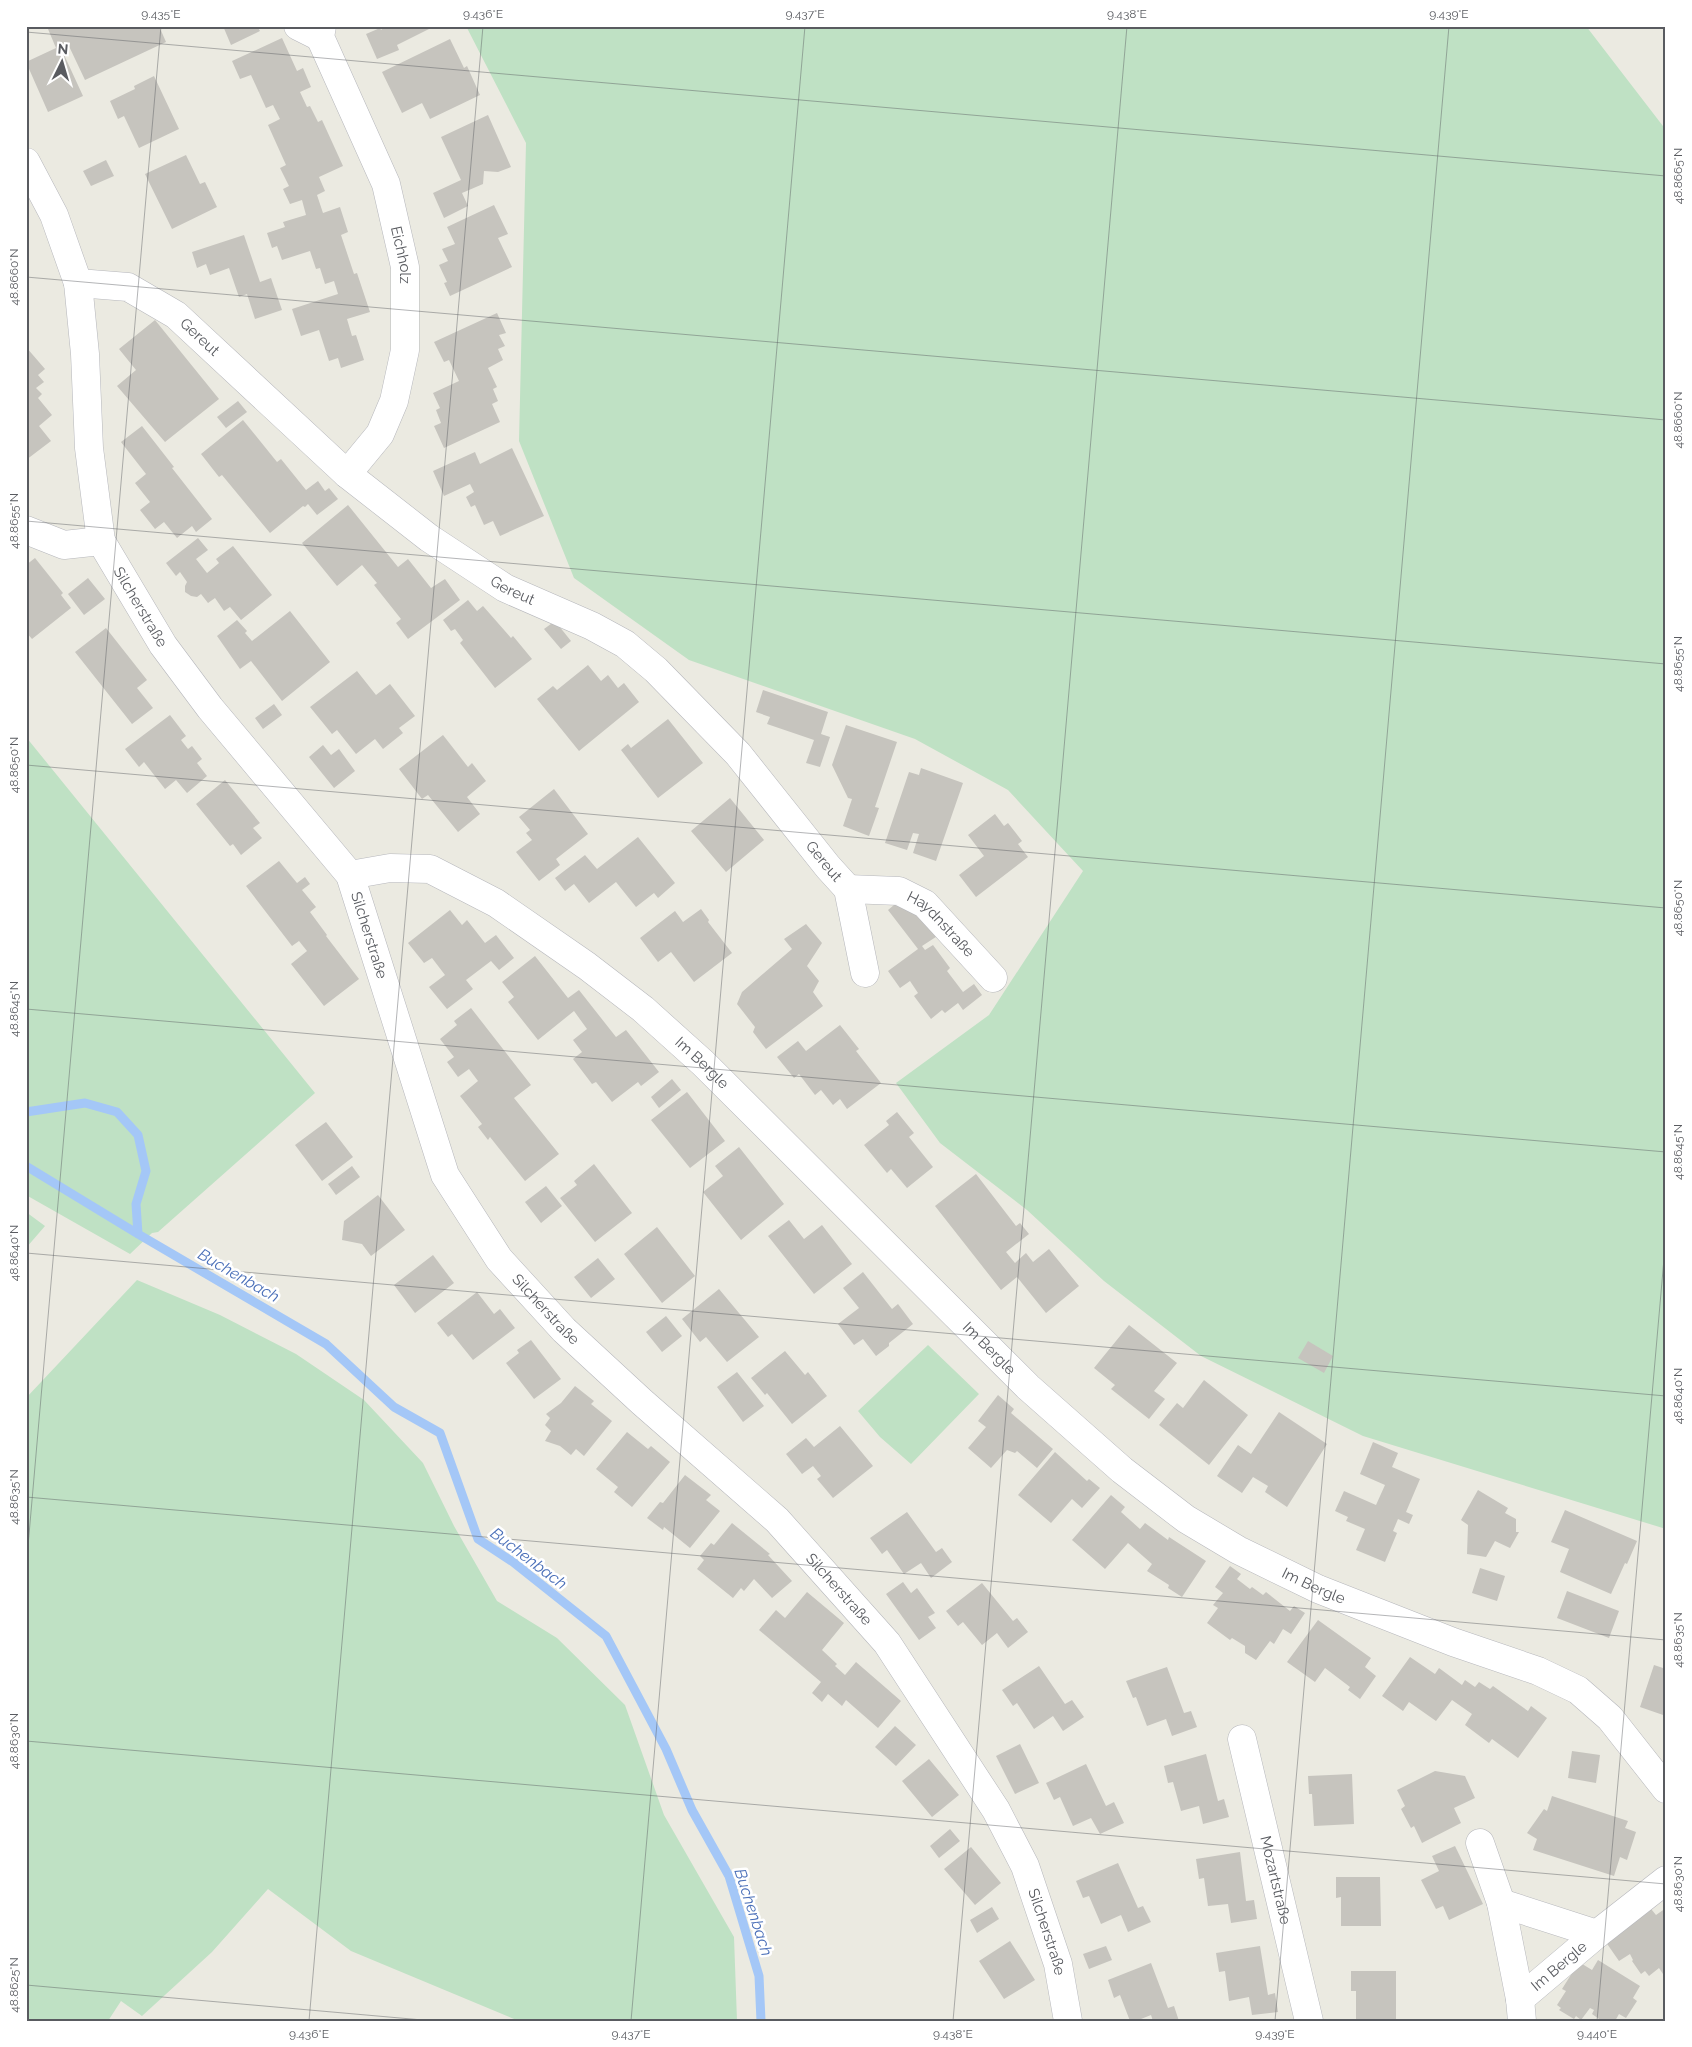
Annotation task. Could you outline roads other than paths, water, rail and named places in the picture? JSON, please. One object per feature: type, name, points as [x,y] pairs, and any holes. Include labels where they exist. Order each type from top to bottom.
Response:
[{"type":"street","name":"Eichholz","points":[[313,30],[386,184],[405,267],[405,350],[394,401],[380,434],[348,474]]},
{"type":"street","name":"Silcherstraße","points":[[26,162],[54,214],[78,284],[85,354],[89,448],[101,541],[163,645],[223,723],[350,876],[445,1175],[499,1258],[564,1330],[642,1402],[777,1520],[888,1642],[996,1810],[1025,1866],[1058,1964],[1068,2021]]},
{"type":"street","name":"Gereut","points":[[78,284],[128,287],[176,314],[348,474],[428,538],[505,588],[592,626],[625,644],[656,670],[738,754],[828,867],[848,889],[865,973]]},
{"type":"street","points":[[26,530],[64,545],[101,541]]},
{"type":"street","name":"Im Bergle","points":[[350,876],[390,868],[430,869],[496,903],[579,961],[643,1010],[703,1063],[1028,1387],[1122,1470],[1186,1519],[1238,1550],[1318,1589],[1453,1642],[1538,1671],[1578,1690],[1610,1718],[1666,1789]]},
{"type":"street","name":"Haydnstraße","points":[[848,889],[899,891],[925,904],[993,978]]},
{"type":"street","name":"Mozartstraße","points":[[1242,1740],[1309,2021]]},
{"type":"street","name":"Im Bergle","points":[[1480,1843],[1501,1903],[1521,2010]]},
{"type":"street","name":"Im Bergle","points":[[1521,2010],[1597,1934],[1666,1880]]},
{"type":"street","name":"Im Bergle","points":[[1501,1903],[1597,1934]]},
{"type":"waterway","name":"Buchenbach","points":[[26,1112],[85,1103],[117,1112],[138,1135],[146,1171],[136,1204],[138,1234]]},
{"type":"waterway","name":"Buchenbach","points":[[26,1166],[326,1344],[394,1407],[440,1433],[478,1539],[513,1562],[606,1636],[666,1749],[692,1810],[729,1876],[759,1976],[761,2021]]}]
